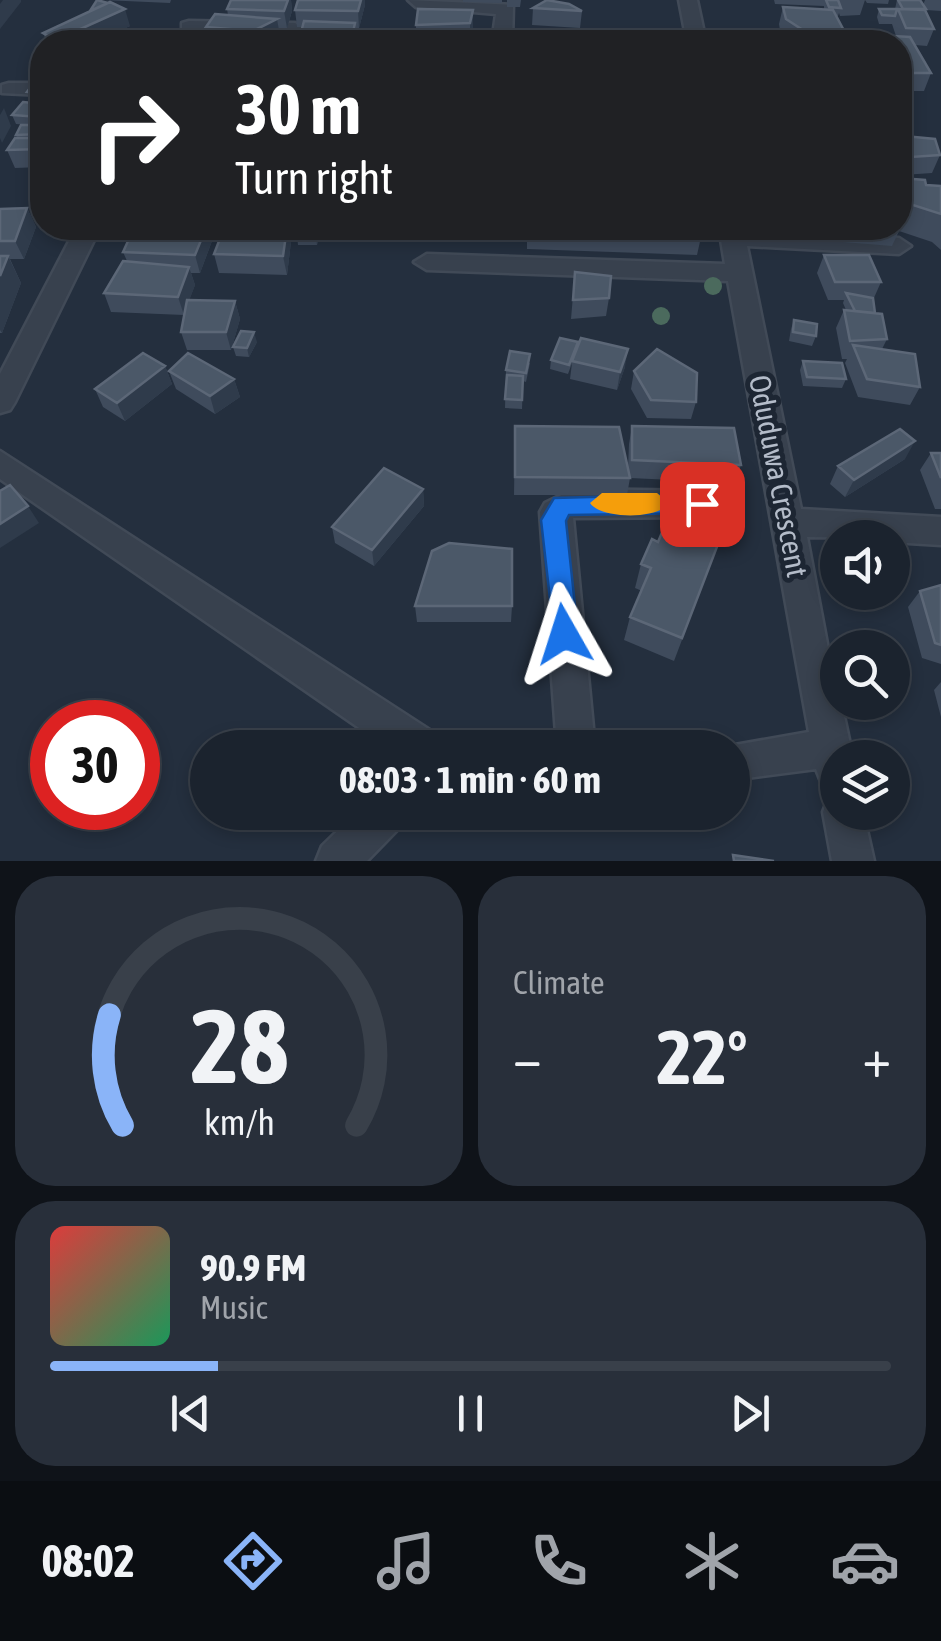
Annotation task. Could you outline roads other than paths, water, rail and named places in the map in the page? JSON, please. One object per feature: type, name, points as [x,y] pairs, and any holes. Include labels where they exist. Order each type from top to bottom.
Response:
[{"type":"street","points":[[187,30],[203,0]]},
{"type":"street","points":[[688,0],[694,30]]},
{"type":"street","points":[[416,2],[506,8],[503,30]]},
{"type":"street","points":[[273,30],[295,29]]},
{"type":"street","points":[[9,88],[30,89]]},
{"type":"street","points":[[0,402],[82,240]]},
{"type":"street","name":"Oduduwa Crescent","points":[[734,240],[829,740]]},
{"type":"street","points":[[827,240],[899,246]]},
{"type":"street","points":[[427,262],[740,272]]},
{"type":"street","points":[[0,463],[395,730]]},
{"type":"street","points":[[574,730],[556,512],[574,502],[702,504]]},
{"type":"street","points":[[787,522],[941,531]]},
{"type":"street","points":[[750,762],[820,765]]},
{"type":"street","points":[[337,861],[369,830]]},
{"type":"street","points":[[847,830],[853,861]]}]
